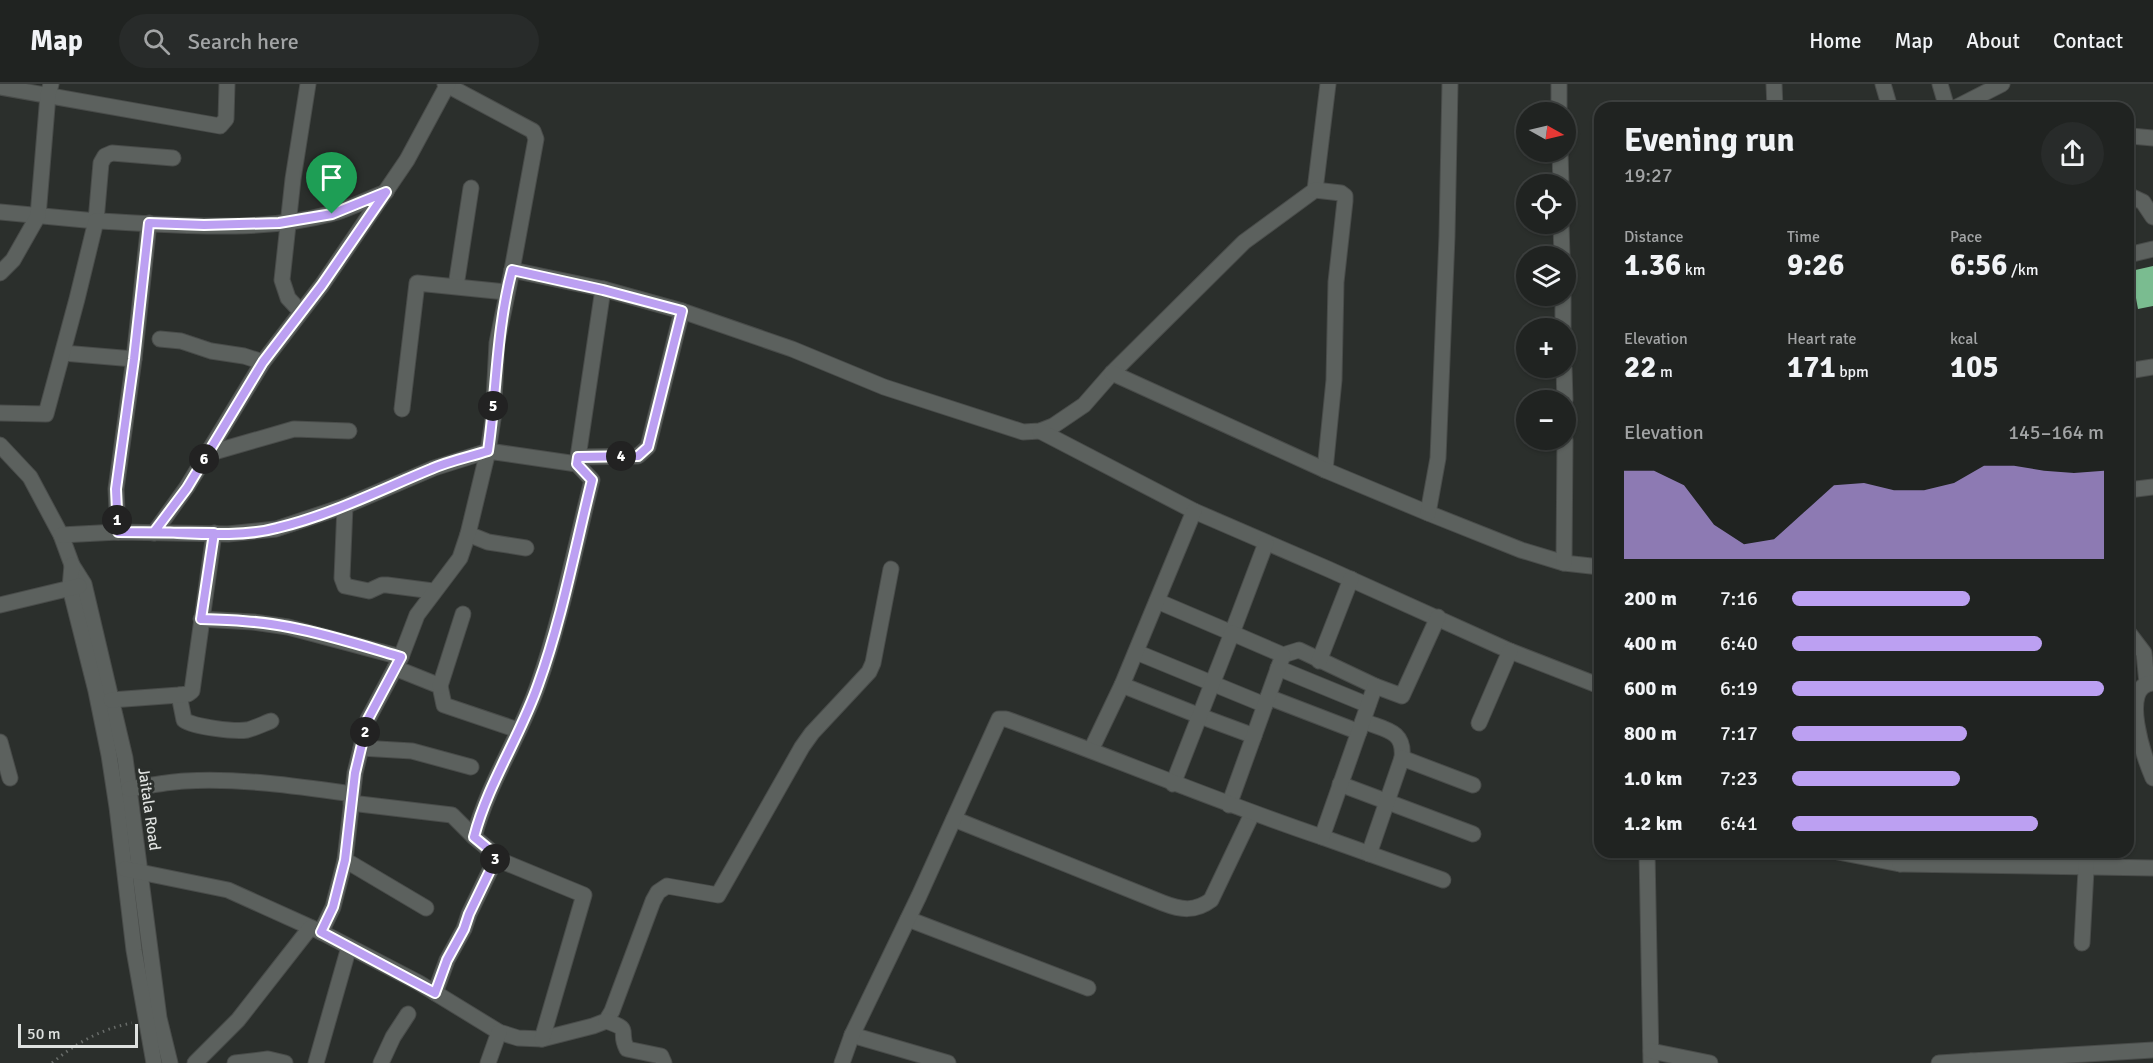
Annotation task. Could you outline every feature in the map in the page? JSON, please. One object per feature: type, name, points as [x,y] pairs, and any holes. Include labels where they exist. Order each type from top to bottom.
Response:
[{"type":"street","points":[[0,87],[49,89],[220,126],[226,119],[227,84]]},
{"type":"street","points":[[302,312],[288,298],[282,280],[293,179],[308,84]]},
{"type":"street","points":[[154,532],[187,488],[263,362],[302,312],[407,160],[447,84],[533,131],[536,139],[497,343],[493,419],[488,451],[460,558],[417,615],[398,662],[368,719],[352,799],[345,860],[333,907],[238,1020],[195,1063]]},
{"type":"street","points":[[1315,190],[1329,84]]},
{"type":"street","points":[[1428,513],[1438,458],[1447,236],[1449,84]]},
{"type":"street","points":[[1559,84],[1559,102]]},
{"type":"street","points":[[1774,84],[1775,102]]},
{"type":"street","points":[[1883,84],[1888,102]]},
{"type":"street","points":[[1940,84],[1945,102]]},
{"type":"street","points":[[1967,102],[2002,84]]},
{"type":"street","points":[[0,273],[13,260],[38,216],[49,89]]},
{"type":"street","points":[[2134,136],[2153,138]]},
{"type":"street","points":[[0,413],[46,414],[96,221],[101,163],[105,156],[112,153],[173,158]]},
{"type":"street","points":[[456,286],[471,188]]},
{"type":"street","points":[[512,270],[603,290],[682,311],[792,350],[884,387],[1023,432],[1040,431],[1065,419],[1084,405],[1112,373],[1245,242],[1315,190],[1341,193],[1345,196],[1345,201],[1336,282],[1334,380],[1325,470]]},
{"type":"street","points":[[0,212],[96,221],[204,225],[290,221],[332,214],[386,192]]},
{"type":"street","points":[[2134,198],[2144,202],[2153,217]]},
{"type":"street","points":[[118,532],[116,489],[134,359],[149,223]]},
{"type":"street","points":[[2134,254],[2153,249]]},
{"type":"street","points":[[402,409],[417,283],[506,292]]},
{"type":"street","points":[[474,837],[494,782],[538,686],[558,617],[592,480],[578,461],[603,290]]},
{"type":"street","points":[[61,535],[118,532],[214,533],[276,529],[345,506],[434,468],[488,451],[578,461],[638,456],[648,447],[682,311]]},
{"type":"street","points":[[160,339],[181,341],[211,351],[244,356],[263,362]]},
{"type":"street","points":[[63,353],[134,359]]},
{"type":"street","points":[[2134,370],[2153,367]]},
{"type":"street","points":[[1112,373],[1325,470],[1428,513],[1521,550],[1564,563],[1594,566]]},
{"type":"street","points":[[207,454],[294,429],[349,431]]},
{"type":"street","points":[[1040,431],[1194,511],[1352,579],[1510,651],[1594,684]]},
{"type":"street","name":"Jaitala Road","points":[[0,446],[30,477],[61,535],[72,565],[111,700],[129,789],[159,1018],[170,1063]]},
{"type":"street","points":[[1564,563],[1565,450]]},
{"type":"street","points":[[2134,490],[2153,488]]},
{"type":"street","points":[[345,506],[342,578],[345,586],[369,591],[382,585],[434,591]]},
{"type":"street","points":[[1091,750],[1136,652],[1194,511]]},
{"type":"street","points":[[111,700],[188,694],[192,691],[214,533]]},
{"type":"street","points":[[468,534],[488,542],[526,548]]},
{"type":"street","points":[[1173,784],[1266,543]]},
{"type":"street","points":[[125,869],[228,890],[349,947],[435,993],[499,1032],[518,1038],[542,1039],[606,1021],[612,1011],[658,892],[667,886],[717,895],[802,747],[812,733],[869,672],[873,663],[891,569]]},
{"type":"street","points":[[1319,661],[1352,579]]},
{"type":"street","points":[[0,605],[77,586]]},
{"type":"street","name":"Jaitala Road","points":[[77,586],[109,755],[134,950],[154,1063]]},
{"type":"street","points":[[1157,601],[1232,633],[1280,662],[1368,705]]},
{"type":"street","points":[[463,614],[440,686],[444,705],[518,730]]},
{"type":"street","points":[[1229,805],[1280,662],[1299,650],[1319,661],[1402,696],[1438,618]]},
{"type":"street","points":[[201,619],[288,627],[351,642],[398,662],[440,686]]},
{"type":"street","points":[[2134,640],[2144,653],[2150,683],[2138,690],[2136,698],[2137,727],[2146,762],[2153,778]]},
{"type":"street","points":[[1479,723],[1510,651]]},
{"type":"street","points":[[1136,652],[1213,684],[1266,701],[1396,734],[1401,740],[1402,758],[1369,855]]},
{"type":"street","points":[[1122,684],[1254,736]]},
{"type":"street","points":[[1323,837],[1375,686]]},
{"type":"street","points":[[179,695],[184,720],[192,724],[238,731],[271,721]]},
{"type":"street","points":[[842,1063],[852,1035],[908,919],[999,719],[1006,719],[1091,750],[1252,814],[1443,880]]},
{"type":"street","points":[[0,742],[10,778]]},
{"type":"street","points":[[361,748],[412,751],[471,767]]},
{"type":"street","points":[[1402,758],[1473,785]]},
{"type":"street","points":[[129,789],[182,781],[267,782],[352,799],[452,815],[504,862],[584,895],[542,1039]]},
{"type":"street","points":[[1340,784],[1473,834]]},
{"type":"street","points":[[954,819],[1163,903],[1179,909],[1191,909],[1211,900],[1252,814]]},
{"type":"street","points":[[435,993],[447,960],[464,929],[497,856]]},
{"type":"street","points":[[1647,858],[1651,1057],[1710,1063]]},
{"type":"street","points":[[1900,858],[2086,859],[2153,868]]},
{"type":"street","points":[[2082,943],[2086,859]]},
{"type":"street","points":[[345,860],[426,908]]},
{"type":"street","points":[[908,919],[1088,988]]},
{"type":"street","points":[[316,1063],[349,947]]},
{"type":"street","points":[[381,1063],[408,1014]]},
{"type":"street","points":[[606,1021],[620,1026],[623,1030],[624,1046],[627,1049],[662,1056],[664,1063]]},
{"type":"street","points":[[488,1063],[499,1032]]},
{"type":"street","points":[[852,1035],[948,1063]]},
{"type":"street","points":[[1939,1063],[2153,1050]]},
{"type":"street","points":[[235,1063],[268,1059],[285,1063]]},
{"type":"path","points":[[52,1063],[86,1039],[113,1026],[146,1020]]},
{"type":"building","points":[[2153,266],[2153,306],[2138,309],[2134,270]]},
{"type":"route","points":[[332,214],[279,223],[204,225],[149,223],[124,441],[116,489],[118,532],[214,533],[201,619],[288,627],[401,657],[368,719],[355,773],[345,860],[333,907],[321,932],[435,993],[447,960],[464,929],[497,856],[474,837],[494,782],[538,686],[558,617],[592,480],[577,464],[578,457],[638,456],[648,447],[682,311],[603,290],[512,270],[497,343],[493,419],[488,451],[434,468],[345,506],[276,529],[228,534],[214,533],[154,532],[187,488],[263,362],[322,285],[386,192],[332,214]]}]
